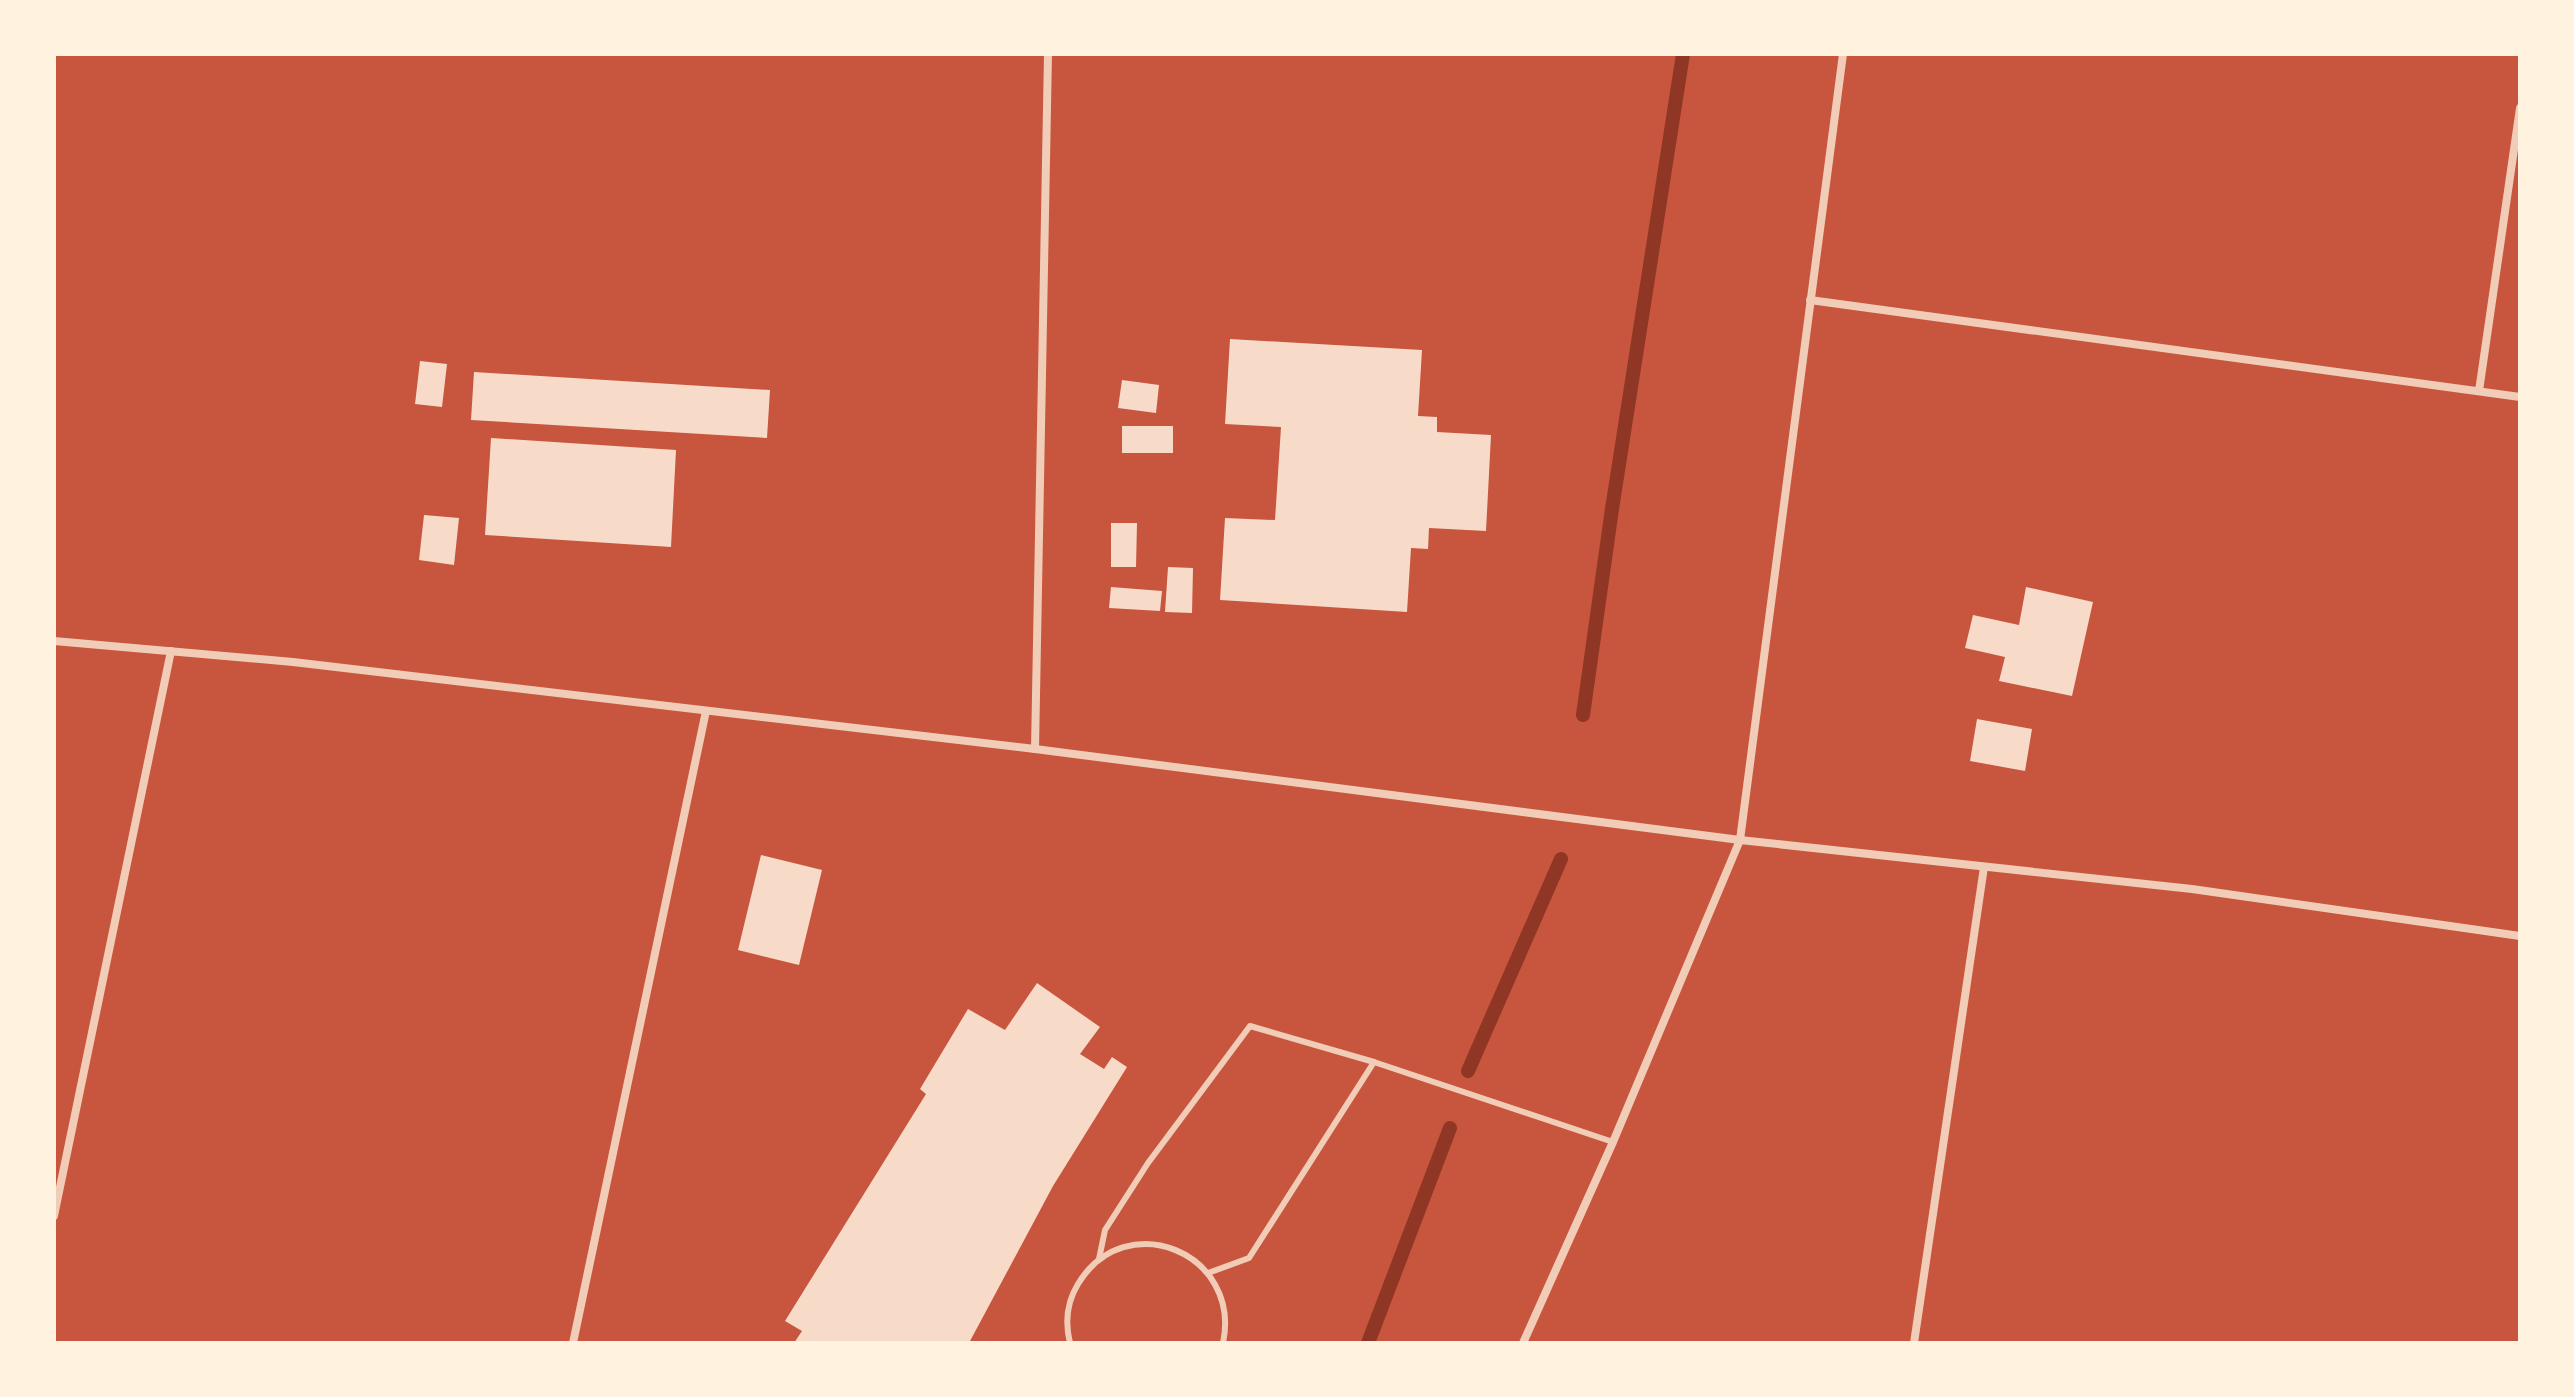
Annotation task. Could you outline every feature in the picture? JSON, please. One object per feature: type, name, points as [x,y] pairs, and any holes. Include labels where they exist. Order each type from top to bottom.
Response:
[{"type":"street","points":[[1035,749],[1048,54]]},
{"type":"street","points":[[1523,1343],[1613,1142],[1740,840],[1843,54]]},
{"type":"street","points":[[2479,391],[2520,108]]},
{"type":"street","points":[[1810,300],[2520,397]]},
{"type":"street","points":[[54,641],[293,662],[1035,749],[1740,840],[2192,889],[2520,936]]},
{"type":"street","points":[[54,1216],[171,651]]},
{"type":"street","points":[[573,1343],[706,711]]},
{"type":"street","points":[[1914,1343],[1984,867]]},
{"type":"lane","points":[[1099,1259],[1105,1230],[1148,1163],[1250,1026],[1374,1062],[1613,1142]]},
{"type":"lane","points":[[1208,1273],[1249,1258],[1374,1062]]},
{"type":"lane","points":[[1070,1343],[1068,1312],[1074,1291],[1085,1273],[1099,1259],[1136,1244],[1156,1244],[1184,1254],[1208,1273],[1219,1290],[1225,1309],[1223,1343]]},
{"type":"building","points":[[1230,339],[1422,350],[1418,416],[1437,417],[1437,432],[1491,435],[1486,531],[1429,528],[1428,549],[1411,548],[1407,612],[1220,600],[1225,518],[1275,520],[1281,427],[1225,424]]},
{"type":"building","points":[[420,361],[447,364],[442,407],[415,404]]},
{"type":"building","points":[[474,372],[770,390],[767,438],[471,420]]},
{"type":"building","points":[[1122,380],[1159,385],[1156,413],[1118,408]]},
{"type":"building","points":[[1122,426],[1173,426],[1173,453],[1122,453]]},
{"type":"building","points":[[491,438],[676,450],[671,547],[485,535]]},
{"type":"building","points":[[424,515],[459,518],[454,565],[419,560]]},
{"type":"building","points":[[1111,523],[1137,523],[1136,567],[1111,567]]},
{"type":"building","points":[[1168,567],[1193,568],[1192,613],[1165,612]]},
{"type":"building","points":[[1111,587],[1162,591],[1160,611],[1109,608]]},
{"type":"building","points":[[2026,587],[2093,602],[2072,696],[1999,681],[2005,657],[1965,648],[1973,615],[2019,625]]},
{"type":"building","points":[[1977,719],[2032,729],[2025,771],[1970,761]]},
{"type":"building","points":[[761,855],[822,870],[799,965],[738,950]]},
{"type":"building","points":[[1037,983],[1100,1027],[1080,1054],[1104,1069],[1112,1057],[1127,1067],[1053,1186],[969,1343],[794,1343],[802,1331],[785,1321],[926,1094],[920,1089],[968,1009],[1005,1030]]},
{"type":"waterway","points":[[1583,715],[1683,54]]},
{"type":"waterway","points":[[1468,1071],[1561,859]]},
{"type":"waterway","points":[[1368,1343],[1450,1128]]}]
